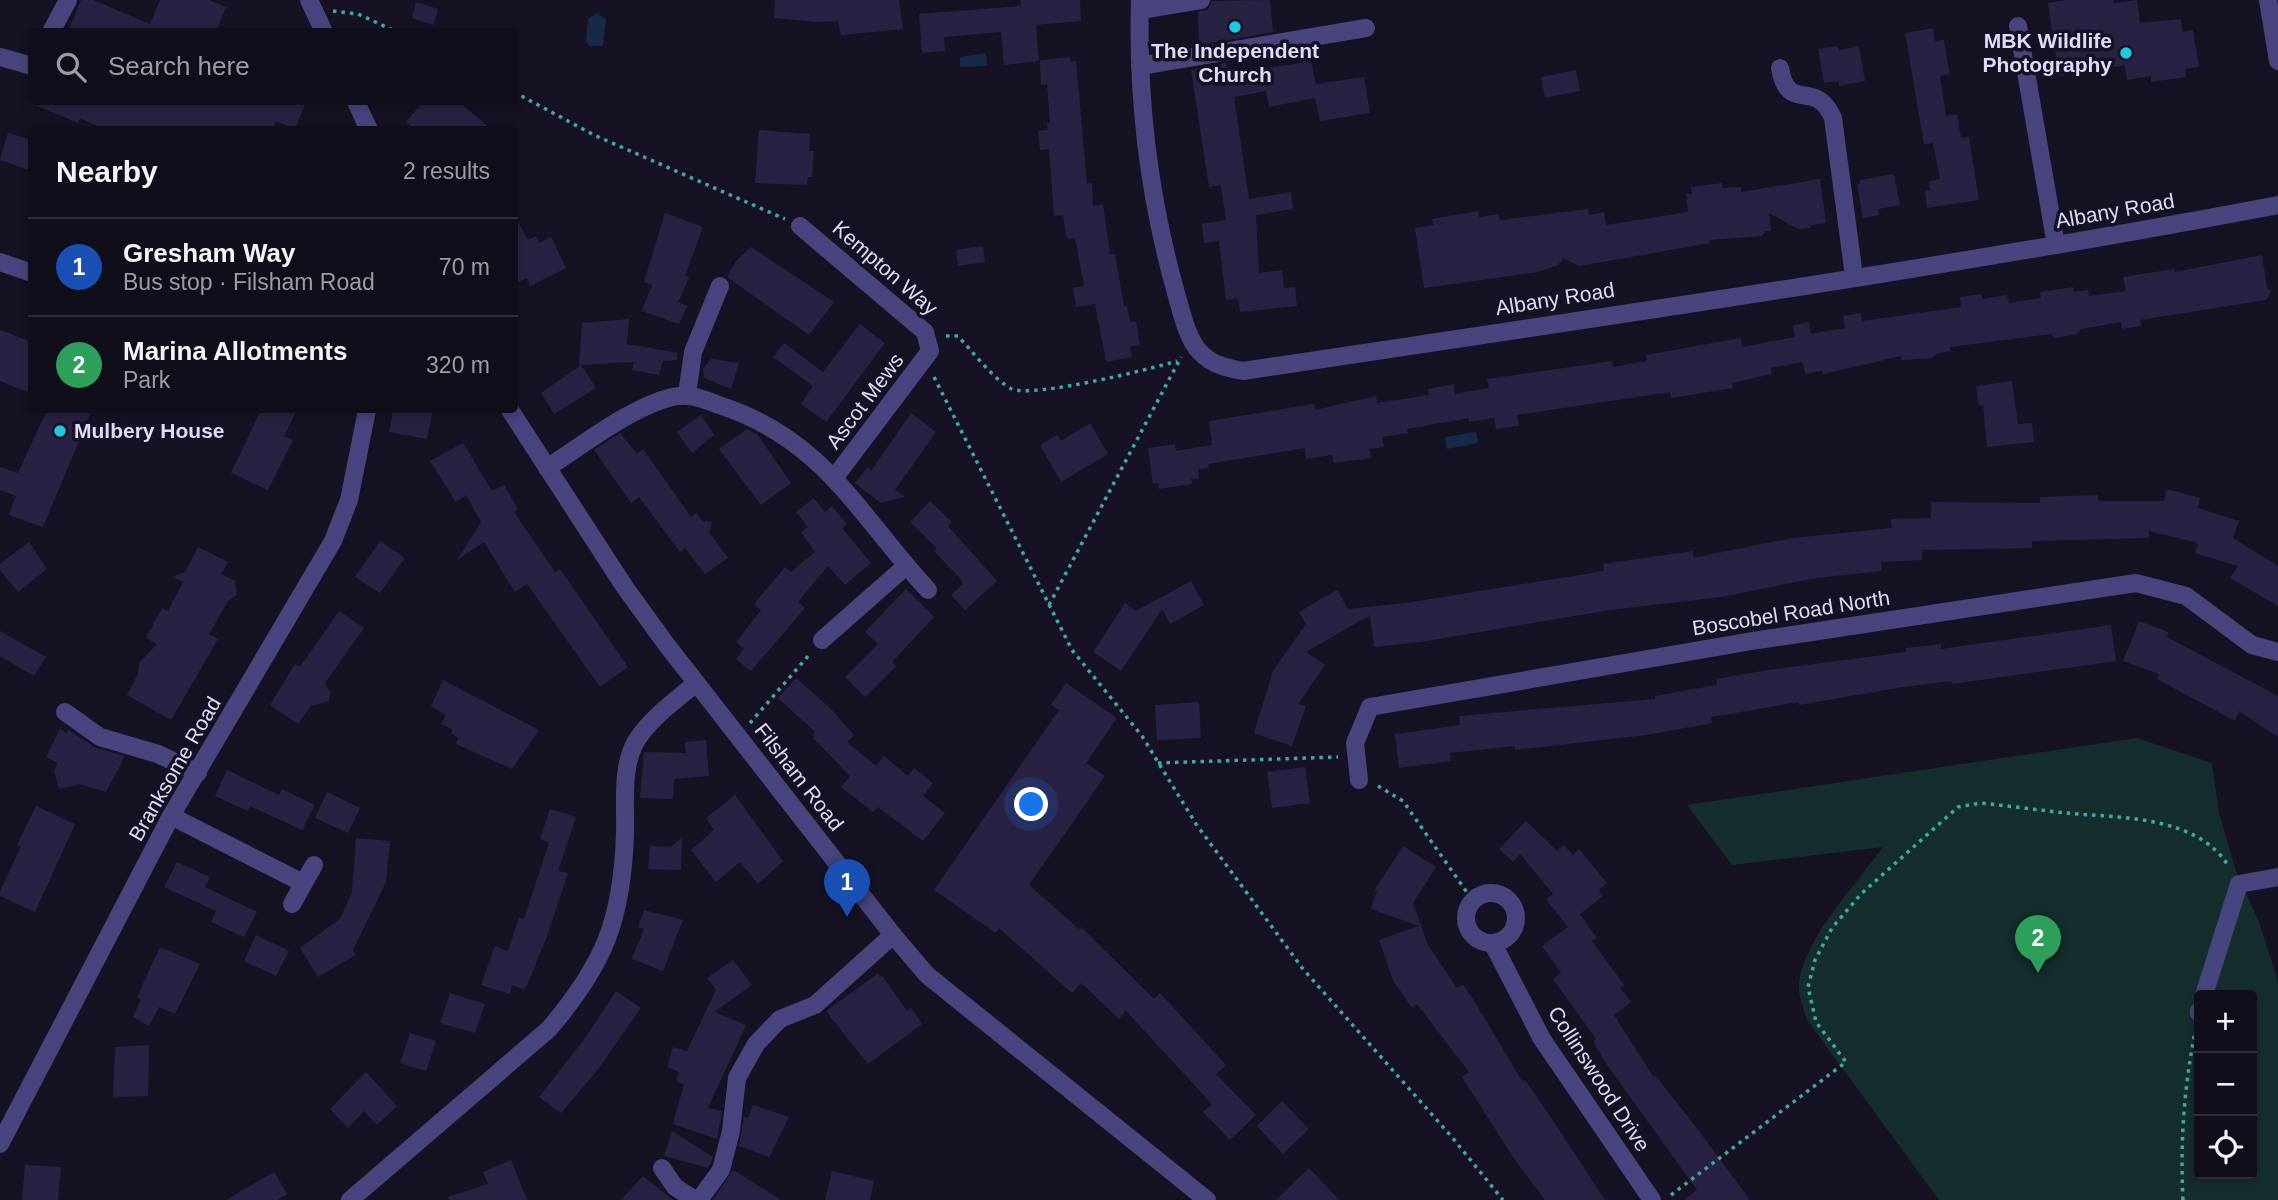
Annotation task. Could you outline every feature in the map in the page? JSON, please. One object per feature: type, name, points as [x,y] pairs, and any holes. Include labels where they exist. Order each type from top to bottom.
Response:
[{"type":"street","points":[[53,28],[68,0]]},
{"type":"street","points":[[1195,345],[1157,225],[1144,131],[1140,5],[1201,0]]},
{"type":"street","points":[[2267,0],[2278,61]]},
{"type":"street","points":[[2018,26],[2056,245]]},
{"type":"street","points":[[1140,66],[1366,28]]},
{"type":"street","points":[[0,57],[28,65]]},
{"type":"street","points":[[1780,68],[1784,88],[1795,95],[1817,98],[1827,104],[1833,118],[1854,276]]},
{"type":"street","points":[[357,105],[367,126]]},
{"type":"street","name":"Albany Road","points":[[1195,345],[1209,360],[1225,368],[1243,371],[2056,245],[2278,205]]},
{"type":"street","name":"Kempton Way","points":[[800,226],[925,332],[929,353]]},
{"type":"street","points":[[0,262],[28,272]]},
{"type":"street","points":[[687,394],[693,352],[720,285]]},
{"type":"street","name":"Ascot Mews","points":[[835,477],[929,353]]},
{"type":"street","points":[[547,468],[649,405],[687,394],[764,423],[808,451],[835,477],[928,590]]},
{"type":"street","name":"Branksome Road","points":[[0,1144],[171,816],[333,541],[349,500],[366,413]]},
{"type":"street","name":"Filsham Road","points":[[512,413],[624,586],[696,683],[927,975],[1208,1200]]},
{"type":"street","points":[[822,640],[906,566]]},
{"type":"street","name":"Boscobel Road North","points":[[1358,778],[1355,743],[1370,706],[1752,641],[2136,583],[2186,596],[2252,645],[2278,652]]},
{"type":"street","points":[[354,1199],[549,1029],[578,995],[601,954],[617,915],[624,866],[627,773],[635,744],[659,714],[696,683]]},
{"type":"street","points":[[65,712],[100,737],[158,754],[198,773]]},
{"type":"street","points":[[171,816],[301,882]]},
{"type":"street","points":[[292,904],[301,882],[314,865]]},
{"type":"street","points":[[2206,990],[2239,884],[2278,877]]},
{"type":"street","points":[[1473,901],[1480,895],[1492,892],[1510,901],[1516,913],[1512,933],[1493,944]]},
{"type":"street","name":"Collinswood Drive","points":[[1473,901],[1466,914],[1467,928],[1482,942],[1493,944],[1542,1039],[1652,1200]]},
{"type":"street","points":[[662,1168],[675,1187],[697,1200],[721,1170],[731,1131],[737,1078],[755,1044],[780,1019],[815,1005],[893,935]]},
{"type":"path","points":[[317,16],[343,10],[387,28]]},
{"type":"path","points":[[518,94],[594,135],[800,226]]},
{"type":"path","points":[[1195,345],[1177,361],[1117,375],[1023,391],[1006,385],[954,334],[947,335],[929,353],[940,393],[1072,650],[1129,719],[1196,824],[1303,969],[1451,1136],[1503,1200]]},
{"type":"path","points":[[1049,605],[1171,379],[1177,361]]},
{"type":"path","points":[[738,736],[822,640]]},
{"type":"path","points":[[1158,763],[1357,756]]},
{"type":"path","points":[[1358,778],[1403,801],[1473,901]]},
{"type":"path","points":[[1664,1200],[1846,1062],[1816,1022],[1808,987],[1815,960],[1832,928],[1861,894],[1958,807],[1981,803],[2147,821],[2192,834],[2224,858],[2239,884]]},
{"type":"path","points":[[2183,1200],[2180,1153],[2188,1069],[2194,1038]]},
{"type":"green space","points":[[2137,738],[2212,763],[2219,813],[2236,871],[2259,922],[2278,981],[2278,1200],[1939,1200],[1807,1020],[1800,996],[1802,970],[1819,933],[1883,847],[1732,865],[1687,805]]},
{"type":"water","points":[[596,13],[606,19],[603,46],[590,46],[586,42],[588,19]]},
{"type":"water","points":[[986,53],[987,66],[960,67],[960,57]]},
{"type":"water","points":[[1476,432],[1478,443],[1447,449],[1445,437]]},
{"type":"building","points":[[81,0],[93,0],[150,24],[160,0],[209,0],[226,7],[218,28],[70,28]]},
{"type":"building","points":[[775,0],[899,0],[903,29],[841,35],[838,21],[774,18]]},
{"type":"building","points":[[1020,0],[1080,0],[1081,21],[1036,25],[1039,61],[1004,65],[1001,32],[944,37],[945,51],[922,53],[919,14],[1021,6]]},
{"type":"building","points":[[1270,0],[1273,32],[1199,45],[1198,12],[1208,9],[1212,1]]},
{"type":"building","points":[[2067,0],[2113,0],[2114,3],[2137,0],[2140,23],[2181,19],[2182,32],[2193,30],[2199,67],[2185,69],[2186,77],[2151,82],[2151,76],[2127,80],[2125,65],[2059,76],[2048,3]]},
{"type":"building","points":[[416,2],[438,9],[433,25],[412,18]]},
{"type":"building","points":[[1933,28],[1935,41],[1944,40],[1950,74],[1940,76],[1946,116],[1957,114],[1961,138],[1969,137],[1979,200],[1927,208],[1925,191],[1930,190],[1929,181],[1940,179],[1933,143],[1924,144],[1905,33]]},
{"type":"building","points":[[1838,46],[1839,50],[1859,46],[1865,81],[1839,86],[1839,81],[1824,83],[1818,49]]},
{"type":"building","points":[[1070,57],[1070,62],[1076,61],[1087,184],[1092,183],[1093,206],[1103,204],[1110,254],[1115,254],[1124,306],[1127,306],[1130,322],[1136,321],[1140,345],[1130,347],[1132,357],[1106,362],[1095,304],[1076,307],[1073,288],[1084,286],[1075,238],[1067,239],[1063,215],[1054,216],[1049,149],[1040,150],[1038,131],[1048,130],[1047,123],[1050,123],[1047,84],[1041,85],[1040,60]]},
{"type":"building","points":[[1311,61],[1316,84],[1364,77],[1370,113],[1320,121],[1315,98],[1269,107],[1266,91],[1234,97],[1249,199],[1291,192],[1293,209],[1256,215],[1259,273],[1282,270],[1284,288],[1295,287],[1297,306],[1240,312],[1238,299],[1226,300],[1219,241],[1204,243],[1202,224],[1226,220],[1221,185],[1209,187],[1191,70],[1226,63],[1228,75]]},
{"type":"building","points":[[1576,70],[1580,91],[1545,98],[1541,77]]},
{"type":"building","points":[[35,105],[305,105],[296,126],[276,121],[274,126],[97,126],[80,118],[78,123]]},
{"type":"building","points":[[420,105],[463,105],[487,126],[411,126],[406,122]]},
{"type":"building","points":[[759,130],[810,134],[809,151],[814,151],[812,177],[808,177],[807,185],[755,183]]},
{"type":"building","points":[[8,133],[28,139],[28,170],[0,160]]},
{"type":"building","points":[[1894,174],[1900,205],[1878,209],[1879,215],[1863,218],[1857,184],[1860,184],[1860,180]]},
{"type":"building","points":[[1820,179],[1826,223],[1812,225],[1810,228],[1798,229],[1769,213],[1771,231],[1765,231],[1762,236],[1709,240],[1710,243],[1579,266],[1563,258],[1558,265],[1538,272],[1424,288],[1415,228],[1434,225],[1432,219],[1478,211],[1479,217],[1499,214],[1500,220],[1588,209],[1589,215],[1604,212],[1606,225],[1688,212],[1686,194],[1692,194],[1691,187],[1722,183],[1722,188],[1741,187],[1741,192]]},
{"type":"building","points":[[665,213],[703,227],[685,276],[689,278],[678,302],[687,306],[679,324],[642,311],[652,285],[644,282]]},
{"type":"building","points":[[518,221],[528,240],[536,236],[539,243],[551,237],[566,268],[530,286],[527,278],[518,282]]},
{"type":"building","points":[[983,246],[985,262],[958,266],[956,250]]},
{"type":"building","points":[[751,247],[834,302],[809,335],[727,277],[736,261]]},
{"type":"building","points":[[2262,255],[2267,288],[2271,291],[2266,300],[2140,320],[2141,326],[2122,329],[2121,322],[2081,329],[2077,334],[2055,338],[2051,334],[1950,347],[1950,351],[1936,354],[1933,358],[1902,360],[1901,356],[1823,374],[1822,371],[1805,374],[1803,362],[1771,368],[1772,374],[1732,383],[1733,388],[1671,398],[1670,392],[1517,415],[1519,426],[1496,429],[1494,418],[1469,422],[1469,418],[1407,429],[1408,433],[1382,437],[1384,447],[1369,449],[1371,458],[1334,463],[1332,455],[1306,459],[1305,448],[1208,464],[1209,468],[1198,469],[1199,478],[1191,479],[1192,484],[1159,489],[1158,483],[1153,484],[1148,448],[1175,444],[1176,451],[1212,445],[1209,421],[1314,404],[1315,410],[1376,396],[1377,403],[1429,395],[1428,389],[1454,384],[1455,394],[1489,388],[1487,379],[1612,361],[1613,367],[1647,361],[1646,355],[1741,338],[1742,347],[1795,337],[1793,325],[1809,322],[1811,334],[1845,328],[1843,316],[1861,313],[1862,321],[1961,307],[1960,297],[1982,294],[1982,299],[2007,295],[2009,303],[2041,298],[2040,292],[2073,287],[2074,292],[2088,290],[2089,296],[2126,291],[2123,277],[2174,269],[2175,272]]},
{"type":"building","points":[[629,319],[627,344],[678,353],[677,360],[663,361],[659,375],[632,370],[634,362],[579,365],[582,323]]},
{"type":"building","points":[[860,324],[885,343],[826,422],[801,404],[813,386],[773,357],[784,343],[823,372]]},
{"type":"building","name":"Mulbery House","points":[[0,330],[28,340],[28,392],[0,381]]},
{"type":"building","points":[[711,359],[739,363],[731,389],[704,378],[703,369]]},
{"type":"building","points":[[581,365],[596,388],[554,414],[541,393]]},
{"type":"building","points":[[2012,381],[2018,424],[2032,423],[2034,442],[1987,447],[1983,405],[1979,406],[1976,386]]},
{"type":"building","points":[[46,413],[91,413],[43,527],[9,515],[16,496],[0,490],[0,467],[18,473]]},
{"type":"building","points":[[260,413],[296,413],[284,436],[293,440],[268,490],[231,473]]},
{"type":"building","points":[[392,413],[432,413],[427,439],[389,432]]},
{"type":"building","points":[[911,413],[936,432],[895,490],[905,497],[881,503],[855,483],[868,467],[871,471]]},
{"type":"building","points":[[701,415],[714,435],[692,453],[677,432]]},
{"type":"building","points":[[1090,423],[1108,454],[1061,482],[1040,445],[1057,435],[1061,441]]},
{"type":"building","points":[[747,429],[757,434],[791,483],[761,505],[719,449]]},
{"type":"building","points":[[620,433],[637,454],[643,449],[691,517],[696,513],[702,521],[712,522],[709,532],[728,558],[705,574],[685,548],[680,552],[639,497],[631,503],[594,450]]},
{"type":"building","points":[[463,443],[492,491],[504,485],[518,509],[514,512],[555,572],[560,569],[628,667],[600,687],[527,584],[515,592],[484,542],[457,560],[481,522],[466,495],[456,502],[430,461]]},
{"type":"building","points":[[2167,489],[2200,498],[2198,508],[2239,521],[2233,538],[2278,566],[2278,606],[2230,578],[2238,566],[2195,553],[2198,543],[2149,531],[2149,538],[2032,541],[2032,548],[1922,550],[1922,560],[1881,562],[1882,571],[1816,578],[1721,597],[1610,610],[1421,642],[1374,647],[1370,615],[1306,652],[1325,665],[1298,704],[1306,706],[1292,746],[1254,733],[1273,671],[1306,624],[1299,612],[1337,590],[1348,609],[1406,603],[1604,571],[1603,564],[1693,551],[1693,558],[1793,538],[1892,528],[1891,519],[1931,518],[1931,502],[2040,503],[2040,497],[2098,495],[2098,501],[2164,501]]},
{"type":"building","points":[[814,498],[825,512],[832,506],[847,524],[842,528],[871,563],[845,585],[828,566],[798,602],[805,608],[751,671],[736,659],[744,649],[736,642],[761,610],[754,604],[785,567],[791,572],[815,552],[801,532],[808,527],[796,512]]},
{"type":"building","points":[[930,501],[952,522],[948,526],[997,581],[965,610],[951,595],[963,584],[959,577],[934,551],[937,548],[910,522]]},
{"type":"building","points":[[380,541],[405,558],[380,593],[355,577]]},
{"type":"building","points":[[29,542],[47,569],[18,592],[0,570],[0,564]]},
{"type":"building","points":[[198,547],[228,562],[221,574],[235,581],[237,595],[228,601],[209,634],[218,639],[171,720],[127,695],[138,674],[139,663],[157,644],[146,638],[162,608],[168,611],[183,582],[173,577],[186,571]]},
{"type":"building","points":[[1191,581],[1204,605],[1170,624],[1162,609],[1121,671],[1093,652],[1125,603],[1136,611]]},
{"type":"building","points":[[906,589],[934,617],[892,662],[896,666],[865,697],[845,677],[878,644],[865,632]]},
{"type":"building","points":[[339,611],[364,628],[325,683],[330,692],[329,701],[311,706],[298,724],[270,705],[295,664],[300,667]]},
{"type":"building","points":[[2139,621],[2168,632],[2167,637],[2278,696],[2278,737],[2239,711],[2235,721],[2157,679],[2159,674],[2123,661]]},
{"type":"building","points":[[2111,625],[2116,661],[1952,684],[1952,681],[1903,687],[1799,705],[1799,702],[1711,717],[1712,723],[1646,735],[1515,750],[1515,746],[1450,753],[1451,761],[1399,768],[1395,734],[1460,725],[1459,716],[1655,699],[1655,696],[1717,685],[1716,679],[1768,670],[1906,652],[1906,648],[1941,644],[1941,649]]},
{"type":"building","points":[[0,631],[46,657],[34,676],[0,656]]},
{"type":"building","points":[[796,678],[830,708],[854,735],[847,742],[876,766],[884,756],[908,776],[914,768],[933,783],[923,796],[945,813],[923,841],[878,807],[873,812],[841,787],[850,776],[813,738],[814,731],[778,698]]},
{"type":"building","points":[[443,680],[539,730],[512,769],[456,744],[458,738],[451,733],[452,729],[441,724],[446,715],[431,706]]},
{"type":"building","points":[[1066,683],[1117,718],[1086,763],[1105,776],[1029,885],[1079,929],[1081,927],[1154,999],[1160,993],[1226,1065],[1216,1074],[1256,1115],[1230,1140],[1203,1112],[1212,1104],[1126,1011],[1119,1019],[1081,983],[1072,993],[999,928],[996,933],[934,890],[1059,710],[1051,705]]},
{"type":"building","points":[[1199,702],[1201,738],[1157,740],[1155,705]]},
{"type":"building","points":[[60,729],[67,733],[68,730],[96,748],[125,756],[106,792],[79,784],[59,789],[54,770],[58,763],[46,757]]},
{"type":"building","points":[[706,740],[709,776],[674,779],[673,799],[640,798],[644,752],[686,753],[685,742]]},
{"type":"building","points":[[1305,767],[1310,803],[1272,808],[1267,772]]},
{"type":"building","points":[[227,770],[279,795],[282,789],[315,805],[302,830],[250,806],[248,811],[215,796]]},
{"type":"building","points":[[327,792],[360,808],[348,833],[315,818]]},
{"type":"building","points":[[735,795],[783,861],[758,884],[740,862],[716,882],[691,850],[714,830],[706,818]]},
{"type":"building","points":[[36,806],[75,824],[35,912],[0,896],[0,891],[21,847],[17,845]]},
{"type":"building","points":[[550,809],[576,817],[558,871],[568,873],[546,939],[525,990],[512,985],[510,994],[481,985],[495,946],[508,951],[519,917],[524,919],[549,842],[540,839]]},
{"type":"building","points":[[1526,821],[1557,851],[1564,845],[1573,855],[1579,849],[1607,883],[1599,890],[1603,896],[1580,914],[1597,938],[1592,941],[1624,985],[1620,988],[1631,1002],[1614,1015],[1653,1076],[1655,1075],[1699,1131],[1750,1200],[1684,1200],[1697,1190],[1605,1062],[1593,1041],[1596,1039],[1553,979],[1561,973],[1542,946],[1568,927],[1546,899],[1553,894],[1520,854],[1513,862],[1499,849]]},
{"type":"building","points":[[682,837],[681,870],[648,869],[650,846],[671,847]]},
{"type":"building","points":[[356,838],[390,841],[386,882],[353,950],[356,955],[318,977],[300,948],[340,919],[352,892]]},
{"type":"building","points":[[1403,846],[1436,867],[1413,903],[1428,945],[1457,988],[1463,985],[1473,999],[1522,1081],[1525,1080],[1605,1200],[1545,1200],[1515,1160],[1462,1077],[1469,1072],[1417,1004],[1412,1008],[1393,980],[1379,940],[1419,926],[1371,909],[1377,892],[1374,891]]},
{"type":"building","points":[[177,862],[210,877],[205,887],[257,912],[244,937],[211,922],[216,911],[164,887]]},
{"type":"building","points":[[644,910],[683,920],[663,971],[632,959],[644,929],[638,927]]},
{"type":"building","points":[[256,935],[289,951],[276,976],[244,961]]},
{"type":"building","points":[[160,947],[200,964],[175,1014],[159,1007],[149,1026],[133,1017],[141,999],[137,997]]},
{"type":"building","points":[[733,960],[752,985],[714,1012],[746,1025],[708,1108],[722,1111],[717,1139],[673,1124],[684,1084],[676,1082],[679,1072],[667,1067],[673,1047],[687,1051],[716,990],[707,978]]},
{"type":"building","points":[[877,974],[883,977],[907,1011],[911,1008],[922,1024],[868,1064],[826,1011]]},
{"type":"building","points":[[616,991],[641,1008],[596,1072],[561,1113],[539,1097],[586,1037]]},
{"type":"building","points":[[450,993],[485,1004],[475,1033],[440,1023]]},
{"type":"building","points":[[410,1033],[436,1041],[426,1071],[400,1063]]},
{"type":"building","points":[[149,1045],[148,1096],[113,1097],[115,1047]]},
{"type":"building","points":[[366,1072],[397,1106],[377,1125],[364,1111],[348,1128],[330,1109]]},
{"type":"building","points":[[1282,1101],[1309,1129],[1283,1154],[1257,1126]]},
{"type":"building","points":[[753,1105],[789,1117],[769,1157],[739,1146],[744,1117],[748,1118]]},
{"type":"building","points":[[672,1131],[713,1157],[708,1168],[664,1156]]},
{"type":"building","points":[[511,1160],[527,1200],[449,1200],[448,1197],[488,1184],[483,1172]]},
{"type":"building","points":[[25,1165],[61,1167],[58,1200],[22,1200]]},
{"type":"building","points":[[1309,1168],[1339,1200],[1276,1200]]},
{"type":"building","points":[[733,1170],[735,1171],[781,1200],[713,1200]]},
{"type":"building","points":[[832,1171],[874,1181],[870,1200],[825,1200]]},
{"type":"building","points":[[274,1172],[287,1194],[277,1200],[226,1200]]},
{"type":"building","points":[[643,1176],[669,1197],[674,1200],[621,1200]]},
{"type":"place","name":"The Independent Church","points":[[1235,27]]},
{"type":"place","name":"MBK Wildlife Photography","points":[[2126,53]]},
{"type":"place","name":"Mulbery House","points":[[60,431]]},
{"type":"place","name":"Gresham Way","points":[[847,917]]},
{"type":"place","name":"Marina Allotments","points":[[2038,973]]}]
